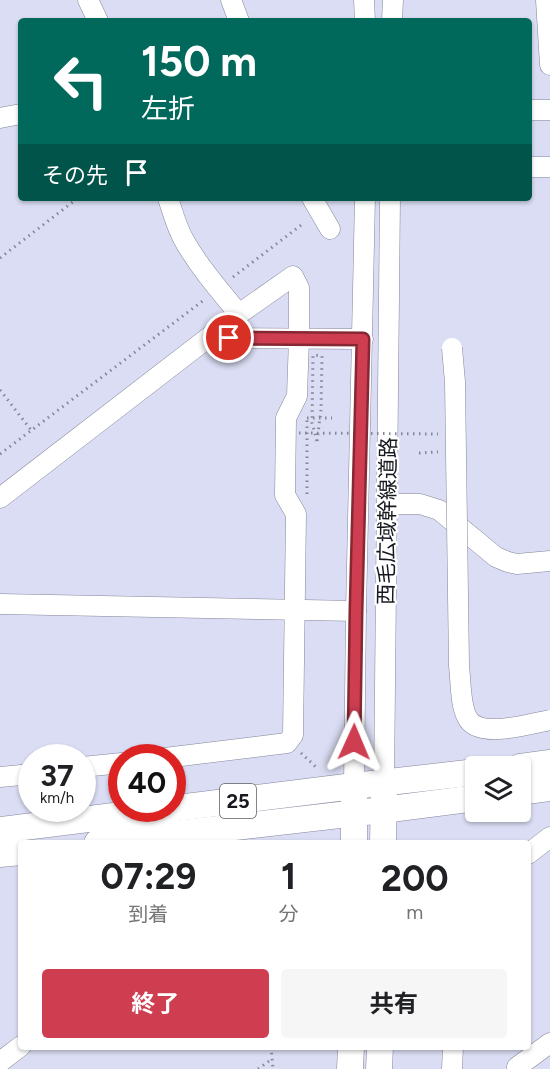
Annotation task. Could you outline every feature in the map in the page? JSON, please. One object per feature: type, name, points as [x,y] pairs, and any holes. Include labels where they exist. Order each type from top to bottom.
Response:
[{"type":"main road","points":[[531,766],[550,764]]},
{"type":"main road","name":"25","points":[[0,830],[465,773]]},
{"type":"main road","name":"西毛広域幹線道路","points":[[383,840],[384,783]]},
{"type":"main road","name":"西毛広域幹線道路","points":[[354,786],[354,840]]},
{"type":"main road","points":[[531,791],[550,788]]},
{"type":"main road","name":"25","points":[[124,840],[465,799]]},
{"type":"main road","points":[[0,854],[18,852]]},
{"type":"main road","points":[[350,1069],[351,1050]]},
{"type":"main road","points":[[379,1069],[380,1050]]},
{"type":"street","points":[[88,0],[97,18]]},
{"type":"street","points":[[231,0],[238,18]]},
{"type":"street","points":[[364,0],[365,18]]},
{"type":"street","points":[[392,18],[393,0]]},
{"type":"street","points":[[546,0],[550,65]]},
{"type":"street","points":[[532,110],[550,110]]},
{"type":"street","points":[[0,118],[18,115]]},
{"type":"street","points":[[532,167],[550,167]]},
{"type":"street","points":[[169,201],[185,242],[218,289],[239,314]]},
{"type":"street","name":"西毛広域幹線道路","points":[[354,786],[365,201]]},
{"type":"street","name":"西毛広域幹線道路","points":[[384,783],[390,201]]},
{"type":"street","points":[[316,204],[330,229]]},
{"type":"street","points":[[0,498],[220,328],[293,276],[299,288],[297,396],[286,418],[285,495],[296,514],[293,735],[287,743],[186,755]]},
{"type":"street","points":[[220,328],[229,338],[363,339]]},
{"type":"street","points":[[452,348],[455,382],[459,666],[464,711],[468,720],[479,728],[492,730],[550,720]]},
{"type":"street","points":[[387,504],[420,504],[440,510],[496,557],[508,562],[517,564],[550,561]]},
{"type":"street","points":[[0,604],[356,611]]},
{"type":"street","points":[[0,777],[18,775]]},
{"type":"street","points":[[531,852],[550,837]]},
{"type":"street","points":[[517,1068],[550,1043]]},
{"type":"street","points":[[0,1062],[18,1048]]},
{"type":"street","points":[[452,1069],[453,1050]]},
{"type":"path","points":[[0,258],[74,201]]},
{"type":"path","points":[[0,454],[218,289],[316,204]]},
{"type":"path","points":[[313,355],[322,356],[320,418],[317,441],[312,423],[313,355]]},
{"type":"path","points":[[0,390],[31,430]]},
{"type":"path","points":[[307,418],[332,418]]},
{"type":"path","points":[[299,432],[440,434]]},
{"type":"path","points":[[271,1050],[273,1069]]},
{"type":"path","points":[[258,1069],[272,1059]]},
{"type":"route","points":[[229,338],[363,339],[354,742]]}]
